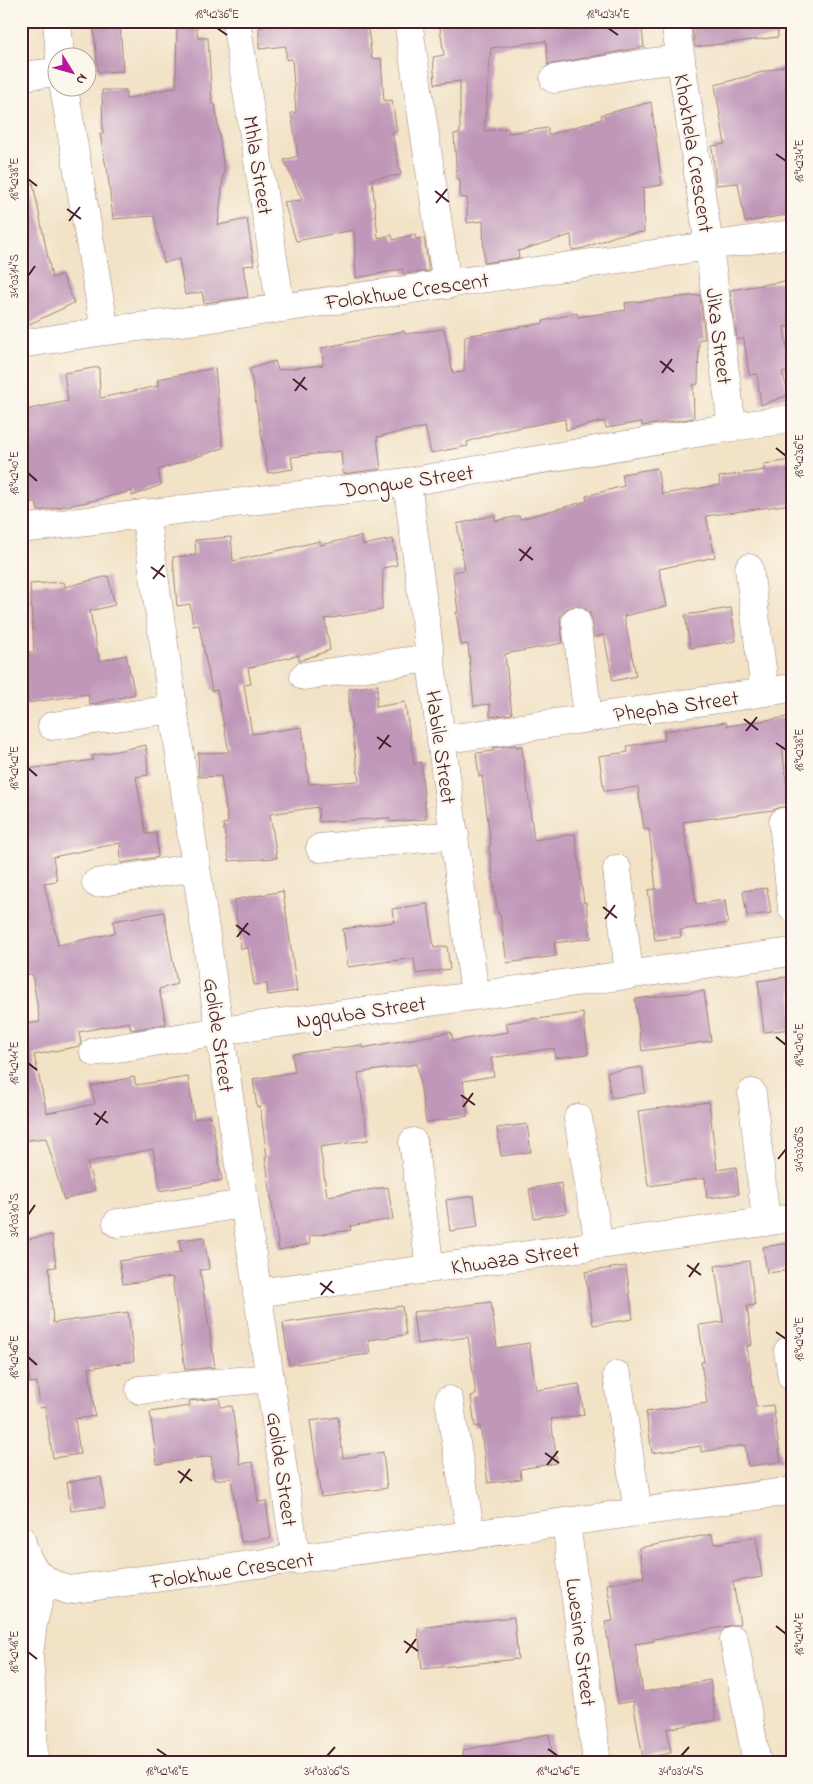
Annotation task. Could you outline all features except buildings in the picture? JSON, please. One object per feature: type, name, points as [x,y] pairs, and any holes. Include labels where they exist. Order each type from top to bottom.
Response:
[{"type":"street","points":[[57,21],[59,48]]},
{"type":"street","name":"Mhla Street","points":[[236,21],[281,308]]},
{"type":"street","points":[[408,21],[447,284]]},
{"type":"street","name":"Khokhela Crescent","points":[[675,21],[709,246]]},
{"type":"street","name":"Khokhela Crescent","points":[[554,79],[646,63],[681,60]]},
{"type":"street","points":[[21,76],[48,73]]},
{"type":"street","points":[[66,98],[105,331]]},
{"type":"street","name":"Folokhwe Crescent","points":[[21,344],[792,234]]},
{"type":"street","name":"Jika Street","points":[[709,246],[732,427]]},
{"type":"street","name":"Dongwe Street","points":[[21,529],[406,482],[732,427],[792,419]]},
{"type":"street","name":"Habile Street","points":[[406,482],[455,835],[475,995]]},
{"type":"street","name":"Golide Street","points":[[145,513],[296,1560]]},
{"type":"street","name":"Phepha Street","points":[[748,568],[765,692]]},
{"type":"street","name":"Phepha Street","points":[[576,621],[588,718]]},
{"type":"street","name":"Habile Street","points":[[304,676],[429,658]]},
{"type":"street","name":"Phepha Street","points":[[441,740],[792,688]]},
{"type":"street","points":[[52,726],[173,709]]},
{"type":"street","points":[[783,822],[792,908]]},
{"type":"street","name":"Habile Street","points":[[320,848],[455,835]]},
{"type":"street","points":[[96,883],[196,867]]},
{"type":"street","points":[[617,869],[629,975]]},
{"type":"street","name":"Ngquba Street","points":[[94,1052],[220,1031],[792,952]]},
{"type":"street","name":"Khwaza Street","points":[[257,1293],[779,1220],[752,1093]]},
{"type":"street","name":"Khwaza Street","points":[[578,1118],[599,1245]]},
{"type":"street","name":"Khwaza Street","points":[[413,1142],[430,1268]]},
{"type":"street","points":[[117,1223],[244,1204]]},
{"type":"street","points":[[788,1351],[792,1378]]},
{"type":"street","points":[[617,1375],[638,1512]]},
{"type":"street","points":[[140,1390],[270,1378]]},
{"type":"street","points":[[449,1400],[471,1535]]},
{"type":"street","name":"Folokhwe Crescent","points":[[21,1538],[35,1592],[54,1586],[68,1590],[792,1491]]},
{"type":"street","name":"Lwesine Street","points":[[566,1522],[597,1763]]},
{"type":"street","points":[[34,1763],[29,1655],[35,1592]]},
{"type":"street","points":[[734,1640],[757,1763]]}]
